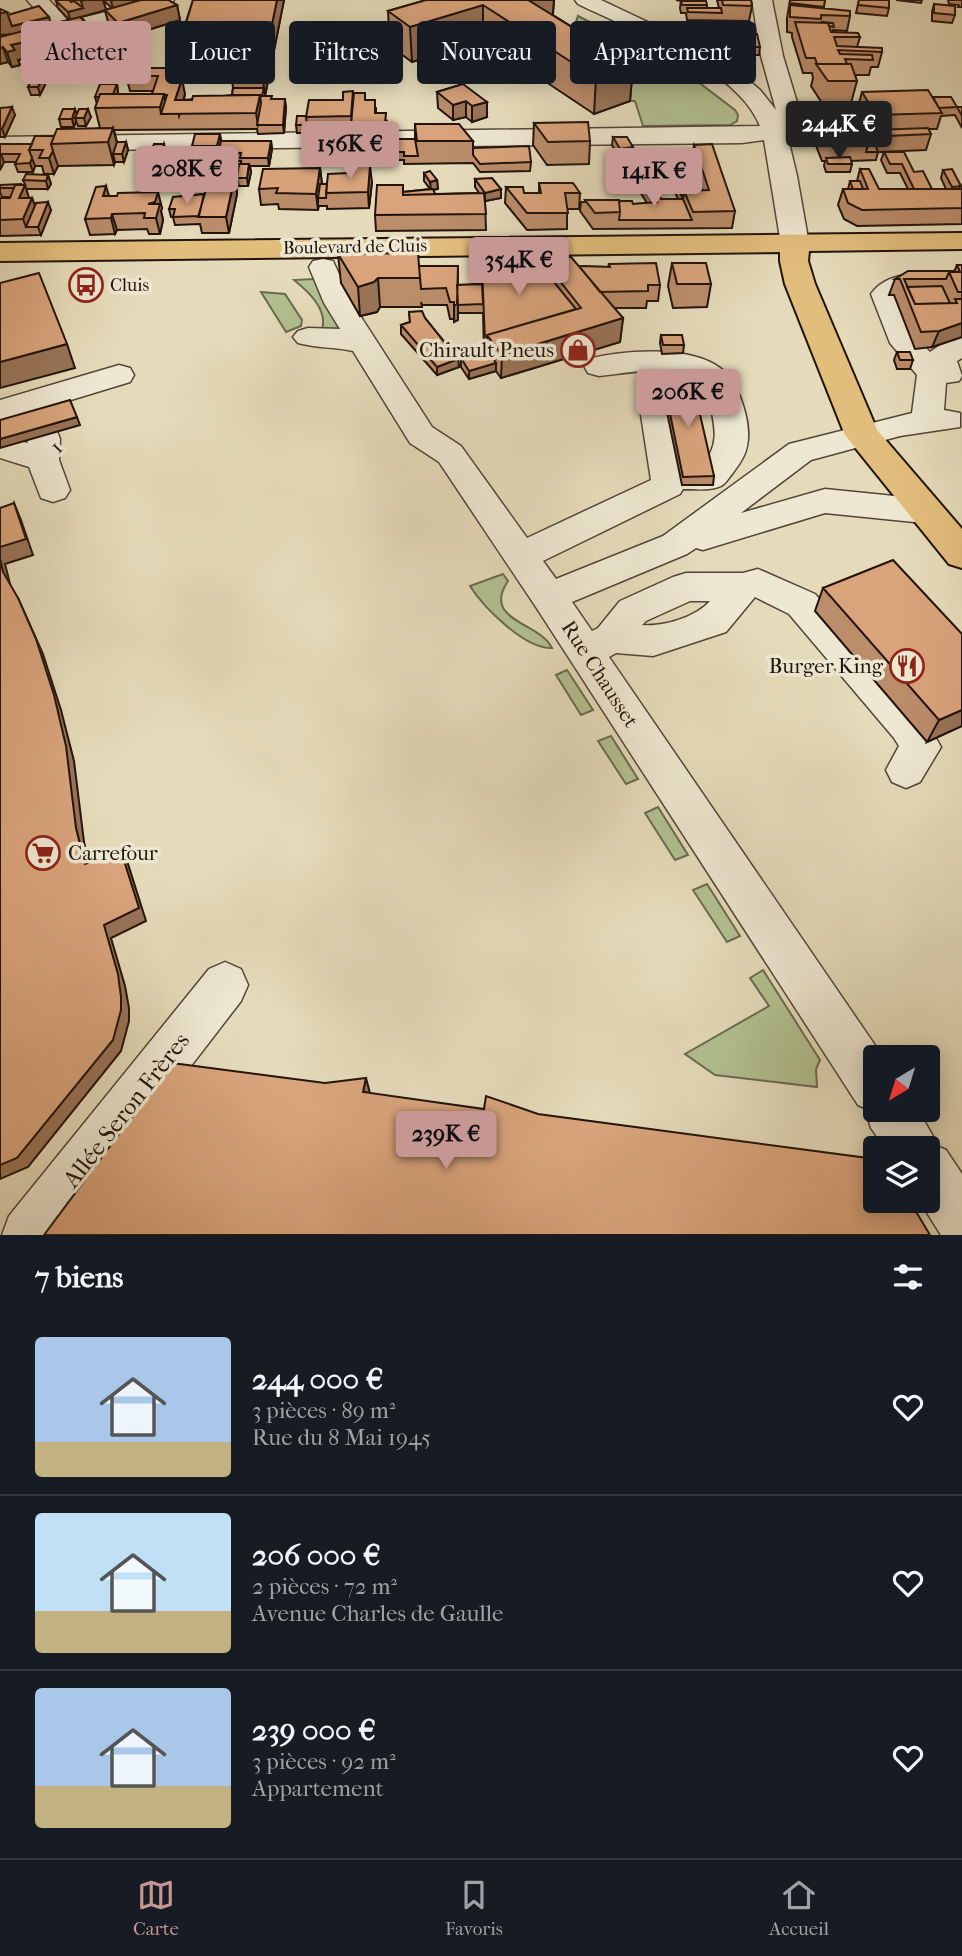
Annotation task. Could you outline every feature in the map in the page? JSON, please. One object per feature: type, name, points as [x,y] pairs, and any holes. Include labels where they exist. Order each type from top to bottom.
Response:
[{"type":"main road","name":"Boulevard de Cluis","points":[[0,270],[323,267],[795,252],[962,241]]},
{"type":"main road","name":"Boulevard de Cluis","points":[[0,252],[795,252],[962,259]]},
{"type":"main road","points":[[795,252],[800,284],[862,435],[962,554]]},
{"type":"street","points":[[37,0],[58,21]]},
{"type":"street","points":[[86,21],[164,0]]},
{"type":"street","points":[[585,0],[627,21]]},
{"type":"street","points":[[0,144],[742,136],[774,132],[790,119],[772,56],[762,0]]},
{"type":"street","points":[[0,43],[21,38]]},
{"type":"street","points":[[756,64],[772,56]]},
{"type":"street","points":[[739,84],[752,93],[767,114],[774,132],[795,252]]},
{"type":"street","name":"Rue Chausset","points":[[323,267],[338,303],[421,435],[450,454],[549,597],[598,645],[863,1069]]},
{"type":"street","points":[[675,545],[800,452],[862,435],[938,421],[932,373],[905,343],[886,294],[891,288],[905,283],[962,283]]},
{"type":"street","points":[[308,337],[333,337],[363,344]]},
{"type":"street","points":[[948,374],[941,358],[962,344]]},
{"type":"street","points":[[521,556],[668,486],[703,386],[680,373],[656,369],[609,369],[682,362],[708,373],[720,387],[734,439],[687,435]]},
{"type":"street","points":[[22,406],[118,375]]},
{"type":"street","points":[[22,406],[9,449],[48,475]]},
{"type":"street","points":[[22,406],[55,436],[48,475]]},
{"type":"street","points":[[0,453],[48,475]]},
{"type":"street","points":[[549,597],[675,545],[825,501],[924,510]]},
{"type":"street","points":[[598,645],[653,641],[713,622],[743,587],[758,583],[774,589],[802,604],[908,726],[920,747],[906,770]]},
{"type":"street","name":"Allée Seron Frères","points":[[28,1235],[225,985]]},
{"type":"street","points":[[940,1186],[962,1220]]},
{"type":"green space","points":[[624,84],[701,84],[738,115],[737,121],[730,125],[643,126],[635,101],[630,101]]},
{"type":"green space","points":[[314,279],[351,337],[322,329],[319,308],[311,295],[294,280]]},
{"type":"green space","points":[[261,292],[285,294],[302,320],[301,326],[286,332]]},
{"type":"green space","points":[[503,574],[508,581],[502,594],[502,605],[507,613],[546,639],[552,648],[530,642],[506,626],[470,586]]},
{"type":"green space","points":[[567,670],[593,710],[581,715],[556,675]]},
{"type":"green space","points":[[611,736],[638,779],[626,784],[598,741]]},
{"type":"green space","points":[[658,807],[688,855],[675,860],[645,813]]},
{"type":"green space","points":[[707,884],[740,936],[727,942],[693,890]]},
{"type":"green space","points":[[763,970],[820,1060],[816,1069],[817,1087],[715,1075],[685,1054],[769,1006],[750,978]]},
{"type":"building","points":[[141,0],[168,0],[177,5],[125,21],[116,21],[105,10]]},
{"type":"building","points":[[193,0],[277,0],[273,21],[187,21]]},
{"type":"building","points":[[426,0],[528,0],[570,26],[570,61],[556,52],[556,21],[508,21],[483,5],[430,21],[417,21],[417,25],[410,27],[388,11]]},
{"type":"building","points":[[722,0],[751,0],[752,6],[723,5]]},
{"type":"building","points":[[790,0],[825,0],[824,7],[790,3]]},
{"type":"building","points":[[859,0],[889,0],[889,8],[858,5]]},
{"type":"building","points":[[56,1],[74,1],[83,8],[68,12]]},
{"type":"building","points":[[681,1],[706,1],[707,5],[682,5]]},
{"type":"building","points":[[934,4],[955,6],[955,15],[934,13]]},
{"type":"building","points":[[790,5],[850,11],[850,16],[821,15],[821,19],[790,17]]},
{"type":"building","points":[[39,6],[49,17],[21,21],[21,24],[12,26],[8,15]]},
{"type":"building","points":[[687,8],[721,8],[722,13],[688,12]]},
{"type":"building","points":[[80,17],[84,21],[64,21]]},
{"type":"building","points":[[795,22],[828,23],[831,32],[858,33],[860,37],[834,37],[837,46],[882,48],[882,52],[838,50],[840,54],[872,55],[873,60],[845,59],[847,64],[817,64],[815,58],[806,58]]},
{"type":"building","points":[[21,32],[21,43],[11,45],[15,50],[7,52],[3,47],[0,48],[0,37]]},
{"type":"building","points":[[756,34],[757,34],[760,47],[756,47]]},
{"type":"building","points":[[816,64],[851,64],[857,81],[828,81]]},
{"type":"building","points":[[151,68],[165,68],[165,84],[180,84],[175,100],[192,100],[193,96],[260,95],[256,113],[161,114],[167,95],[152,94],[158,76],[151,76]]},
{"type":"building","points":[[100,84],[117,84],[113,94],[100,94],[95,97]]},
{"type":"building","points":[[463,84],[487,102],[472,106],[466,101],[453,105],[437,92]]},
{"type":"building","points":[[233,88],[264,88],[262,96],[285,99],[283,125],[257,125],[260,95],[232,95]]},
{"type":"building","points":[[928,90],[942,113],[876,115],[862,92]]},
{"type":"building","points":[[353,91],[351,116],[306,117],[309,100],[343,100],[343,92]]},
{"type":"building","points":[[354,93],[365,93],[365,100],[375,100],[375,113],[386,113],[385,124],[351,124]]},
{"type":"building","points":[[100,94],[164,94],[160,107],[95,108]]},
{"type":"building","points":[[933,97],[951,97],[957,107],[939,108]]},
{"type":"building","points":[[12,107],[2,129],[0,129],[0,108]]},
{"type":"building","points":[[63,109],[75,109],[72,119],[59,119]]},
{"type":"building","points":[[79,109],[88,109],[84,118],[75,118]]},
{"type":"building","points":[[854,115],[858,125],[853,125],[850,118],[816,119],[814,126],[810,116]]},
{"type":"building","points":[[297,116],[306,116],[307,125],[296,125]]},
{"type":"building","points":[[850,118],[853,125],[871,125],[874,130],[928,128],[931,134],[865,137],[868,144],[826,145],[816,119]]},
{"type":"building","points":[[588,122],[590,141],[548,142],[534,123]]},
{"type":"building","points":[[415,124],[459,124],[473,141],[417,141]]},
{"type":"building","points":[[113,128],[108,142],[51,144],[57,129]]},
{"type":"building","points":[[195,134],[220,134],[217,146],[192,146]]},
{"type":"building","points":[[35,136],[54,136],[51,144],[53,151],[49,158],[39,158],[43,150],[29,150]]},
{"type":"building","points":[[613,137],[627,137],[633,147],[620,149]]},
{"type":"building","points":[[362,139],[415,139],[418,156],[404,156],[404,152],[381,152],[381,147],[361,149]]},
{"type":"building","points":[[325,140],[353,140],[352,152],[336,153],[337,150],[324,150]]},
{"type":"building","points":[[221,141],[271,141],[268,158],[240,158],[241,153],[218,153]]},
{"type":"building","points":[[117,142],[126,142],[122,154],[113,154]]},
{"type":"building","points":[[0,144],[32,144],[29,150],[32,158],[30,163],[15,164],[20,154],[1,154],[0,157]]},
{"type":"building","points":[[154,144],[164,144],[161,155],[150,155]]},
{"type":"building","points":[[712,144],[735,211],[693,212],[684,191],[709,190],[694,145]]},
{"type":"building","points":[[875,144],[878,152],[866,152],[868,145]]},
{"type":"building","points":[[529,146],[531,162],[480,164],[473,155],[473,148]]},
{"type":"building","points":[[884,152],[904,152],[914,172],[923,171],[932,189],[914,189],[902,164],[890,164]]},
{"type":"building","points":[[850,157],[852,164],[828,164],[826,158]]},
{"type":"building","points":[[239,164],[249,164],[247,178],[237,178]]},
{"type":"building","points":[[349,166],[370,166],[368,192],[326,193],[328,174],[348,173]]},
{"type":"building","points":[[320,168],[316,194],[276,193],[278,188],[259,189],[263,169]]},
{"type":"building","points":[[860,169],[869,169],[879,189],[960,189],[959,186],[962,186],[962,208],[862,210],[848,203],[843,189],[868,189]]},
{"type":"building","points":[[952,169],[961,186],[952,187],[943,170]]},
{"type":"building","points":[[430,171],[437,180],[430,182],[424,173]]},
{"type":"building","points":[[26,174],[48,175],[46,181],[23,180]]},
{"type":"building","points":[[672,175],[686,175],[691,191],[684,191],[683,199]]},
{"type":"building","points":[[492,178],[501,189],[485,193],[475,179]]},
{"type":"building","points":[[850,181],[860,181],[863,189],[853,189]]},
{"type":"building","points":[[539,183],[573,183],[580,193],[565,193],[568,213],[527,213],[506,187],[523,187],[524,193],[541,193]]},
{"type":"building","points":[[651,183],[661,199],[683,199],[692,220],[619,220],[619,201],[632,201],[633,204],[657,202],[656,199],[651,199],[641,184]]},
{"type":"building","points":[[22,184],[15,185],[14,188],[0,188],[0,185]]},
{"type":"building","points":[[320,184],[327,184],[326,198],[318,198]]},
{"type":"building","points":[[15,185],[25,185],[19,198],[32,198],[23,219],[0,220],[0,198],[10,198]]},
{"type":"building","points":[[233,185],[226,217],[198,217],[207,186]]},
{"type":"building","points":[[377,185],[403,185],[403,195],[484,193],[486,214],[375,215]]},
{"type":"building","points":[[106,186],[103,196],[158,192],[155,202],[148,204],[160,204],[156,218],[144,218],[145,213],[112,214],[111,218],[85,219],[96,187]]},
{"type":"building","points":[[433,189],[435,194],[403,195],[403,192]]},
{"type":"building","points":[[204,194],[199,216],[173,217],[175,209],[169,209],[173,197]]},
{"type":"building","points":[[585,200],[619,200],[620,212],[595,213]]},
{"type":"building","points":[[48,202],[38,227],[26,227],[36,203]]},
{"type":"building","points":[[418,253],[420,278],[378,278],[358,287],[338,254]]},
{"type":"building","points":[[541,257],[571,257],[623,318],[502,355],[487,335],[581,308]]},
{"type":"building","points":[[656,263],[660,285],[648,285],[648,291],[600,292],[579,266],[610,267],[609,264]]},
{"type":"building","points":[[672,263],[706,263],[711,284],[677,284]]},
{"type":"building","points":[[482,265],[540,265],[576,309],[487,335],[485,343]]},
{"type":"building","points":[[957,265],[962,265],[962,292],[958,292],[949,272],[960,272]]},
{"type":"building","points":[[419,266],[458,266],[457,304],[454,306],[454,302],[450,302],[446,288],[421,289]]},
{"type":"building","points":[[908,271],[953,271],[949,272],[946,279],[904,279],[915,304],[957,303],[955,299],[962,299],[962,323],[939,331],[921,332],[900,279],[895,279]]},
{"type":"building","points":[[39,273],[67,344],[0,362],[0,283]]},
{"type":"building","points":[[482,284],[483,304],[458,305],[457,285]]},
{"type":"building","points":[[942,286],[950,303],[915,304],[907,287]]},
{"type":"building","points":[[422,311],[458,359],[437,367],[401,325],[410,322],[409,312]]},
{"type":"building","points":[[661,335],[682,335],[684,345],[663,345]]},
{"type":"building","points":[[487,350],[496,363],[469,371],[461,358]]},
{"type":"building","points":[[897,352],[910,352],[913,360],[900,360]]},
{"type":"building","points":[[692,379],[714,476],[683,477],[663,380]]},
{"type":"building","points":[[70,400],[77,417],[0,439],[0,420]]},
{"type":"building","points":[[14,503],[26,539],[0,547],[0,508]]},
{"type":"building","name":"Carrefour","points":[[0,559],[3,572],[36,639],[54,695],[66,746],[76,828],[85,864],[121,851],[139,908],[104,925],[118,974],[121,997],[121,1010],[113,1040],[17,1158],[0,1165]]},
{"type":"building","points":[[893,560],[962,634],[962,710],[939,720],[823,588]]},
{"type":"building","points":[[172,1063],[325,1083],[366,1078],[363,1092],[484,1109],[486,1096],[538,1114],[863,1157],[863,1213],[917,1213],[930,1235],[44,1235]]},
{"type":"place","name":"Cluis","points":[[86,285]]},
{"type":"place","name":"Chirault Pneus","points":[[578,350]]},
{"type":"place","name":"Burger King","points":[[907,666]]},
{"type":"place","name":"Carrefour","points":[[43,853]]}]
